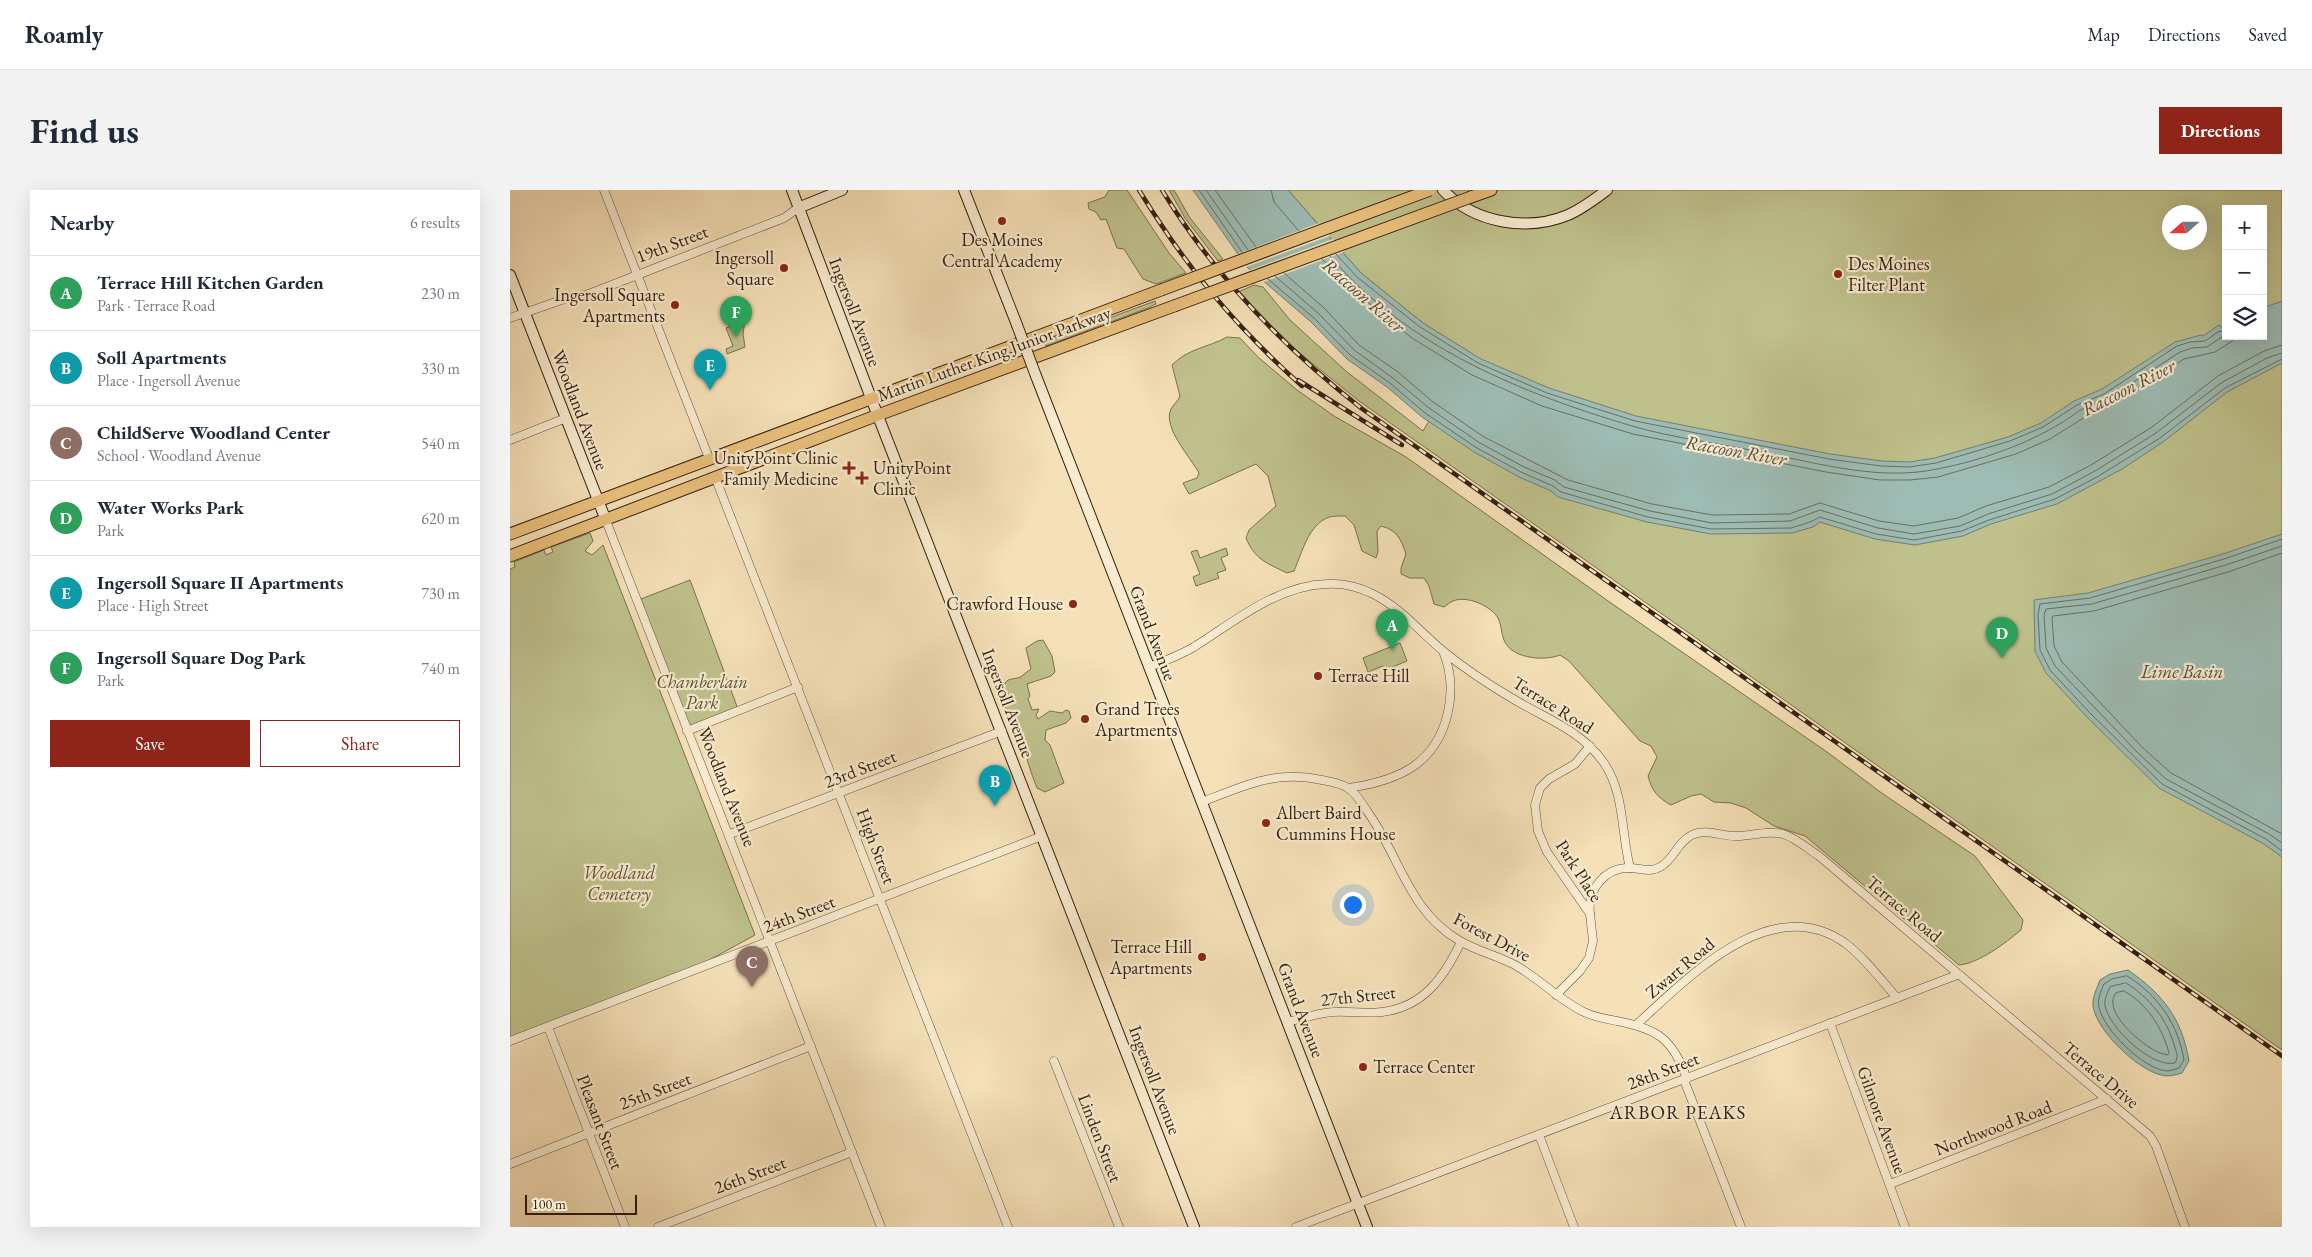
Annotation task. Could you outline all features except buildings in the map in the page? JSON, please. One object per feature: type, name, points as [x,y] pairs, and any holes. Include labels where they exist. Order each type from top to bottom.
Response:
[{"type":"main road","name":"Ingersoll Avenue","points":[[792,190],[871,398],[1194,1227]]},
{"type":"main road","name":"19th Street","points":[[798,208],[842,190]]},
{"type":"main road","name":"Grand Avenue","points":[[964,190],[1367,1227]]},
{"type":"main road","name":"Martin Luther King Junior Parkway","points":[[510,534],[1430,190]]},
{"type":"main road","points":[[1443,190],[1461,206],[1478,214],[1498,221],[1516,223],[1549,220],[1568,215],[1584,207],[1607,190]]},
{"type":"main road","name":"Martin Luther King Junior Parkway","points":[[510,556],[604,518],[878,415],[1491,190]]},
{"type":"main road","name":"Woodland Avenue","points":[[510,274],[604,518]]},
{"type":"street","points":[[604,190],[709,458]]},
{"type":"street","name":"19th Street","points":[[510,318],[573,296],[586,295],[784,218],[798,208]]},
{"type":"street","points":[[510,440],[566,418]]},
{"type":"street","name":"High Street","points":[[715,477],[1008,1227]]},
{"type":"street","name":"Woodland Avenue","points":[[604,518],[687,731],[730,834],[882,1227]]},
{"type":"street","name":"Terrace Road","points":[[1149,667],[1180,654],[1234,620],[1276,598],[1304,588],[1326,584],[1354,587],[1383,600],[1413,622],[1443,651],[1515,700],[1573,732],[1590,746],[1605,765],[1616,786],[1621,808],[1624,843],[1630,868],[1648,871],[1659,868],[1669,861],[1682,842],[1699,833],[1711,832],[1737,836],[1770,832],[1784,835],[1819,856],[1919,940],[1957,975]]},
{"type":"street","points":[[1202,802],[1258,781],[1286,776],[1306,776],[1348,788],[1377,782],[1404,772],[1420,761],[1433,747],[1443,728],[1450,702],[1450,672],[1443,651]]},
{"type":"street","points":[[687,731],[798,687]]},
{"type":"street","name":"23rd Street","points":[[730,834],[1002,731]]},
{"type":"street","name":"Park Place","points":[[1556,995],[1580,971],[1589,958],[1593,941],[1590,914],[1547,852],[1538,831],[1535,805],[1540,788],[1549,779],[1575,764],[1590,746]]},
{"type":"street","name":"Forest Drive","points":[[1348,788],[1376,822],[1400,872],[1428,916],[1461,942],[1516,966],[1556,995],[1586,1013],[1650,1030],[1669,1044],[1680,1056],[1686,1079],[1741,1227]]},
{"type":"street","name":"24th Street","points":[[510,1041],[1042,836]]},
{"type":"street","points":[[1590,914],[1590,900],[1600,881],[1612,872],[1630,868]]},
{"type":"street","name":"Zwart Road","points":[[1636,1025],[1718,954],[1750,937],[1779,929],[1799,928],[1818,931],[1844,943],[1859,956],[1897,998]]},
{"type":"street","name":"27th Street","points":[[1288,1022],[1331,1012],[1383,1012],[1413,1003],[1436,984],[1461,942]]},
{"type":"street","name":"28th Street","points":[[1296,1227],[1957,975]]},
{"type":"street","name":"Terrace Drive","points":[[1957,975],[2150,1136],[2156,1146],[2185,1227]]},
{"type":"street","name":"Gilmore Avenue","points":[[1830,1024],[1905,1227]]},
{"type":"street","name":"Pleasant Street","points":[[548,1027],[625,1227]]},
{"type":"street","name":"25th Street","points":[[510,1164],[812,1046]]},
{"type":"street","name":"Linden Street","points":[[1054,1061],[1119,1227]]},
{"type":"street","name":"Northwood Road","points":[[1890,1184],[2107,1099]]},
{"type":"street","points":[[1539,1135],[1574,1227]]},
{"type":"street","name":"26th Street","points":[[658,1227],[852,1152]]},
{"type":"green space","points":[[1109,190],[1127,190],[1169,253],[1186,273],[1156,284],[1143,279],[1124,249],[1117,248],[1106,219],[1101,220],[1096,212],[1089,209],[1088,203],[1105,197]]},
{"type":"green space","points":[[1169,190],[1174,190],[1190,218],[1223,259],[1218,261],[1185,218]]},
{"type":"green space","points":[[1288,190],[2282,190],[2282,1050],[1359,401],[1286,342],[1238,292],[1254,285],[1263,287],[1290,320],[1347,372],[1423,431],[1469,352],[1423,323],[1361,273]]},
{"type":"green space","points":[[1155,301],[1156,304],[1148,308],[1046,346],[1044,342]]},
{"type":"green space","points":[[745,320],[743,334],[745,347],[727,354],[726,349],[733,346],[726,328]]},
{"type":"green space","points":[[1227,337],[1240,338],[1259,358],[1297,390],[1334,416],[1406,457],[1611,603],[1827,752],[1883,794],[1975,856],[2023,920],[2021,930],[1984,956],[1975,961],[1959,965],[1805,836],[1774,826],[1746,808],[1731,803],[1714,802],[1701,794],[1691,796],[1671,805],[1666,802],[1659,797],[1651,786],[1648,776],[1657,757],[1651,746],[1640,741],[1569,661],[1560,655],[1539,658],[1517,653],[1506,644],[1495,614],[1478,603],[1465,599],[1452,601],[1444,607],[1434,604],[1429,586],[1424,578],[1410,578],[1401,574],[1406,554],[1398,536],[1391,530],[1381,526],[1377,531],[1378,552],[1376,558],[1362,551],[1354,525],[1345,516],[1329,517],[1316,526],[1311,533],[1294,571],[1287,573],[1262,560],[1253,551],[1246,538],[1249,530],[1276,506],[1268,476],[1256,464],[1189,494],[1183,483],[1197,478],[1199,473],[1170,424],[1169,416],[1171,409],[1180,396],[1172,365],[1185,355]]},
{"type":"green space","name":"Woodland Cemetery","points":[[590,533],[593,541],[585,551],[592,555],[603,545],[755,935],[684,974],[510,1041],[510,569],[515,567],[514,562],[544,550],[546,555],[553,552],[551,547]]},
{"type":"green space","points":[[1226,548],[1228,555],[1221,558],[1226,570],[1217,573],[1219,578],[1196,586],[1193,577],[1200,574],[1191,552],[1197,550],[1200,558]]},
{"type":"green space","name":"Chamberlain Park","points":[[690,580],[738,709],[687,731],[641,599]]},
{"type":"green space","points":[[1043,640],[1052,656],[1055,672],[1051,676],[1027,684],[1030,696],[1028,699],[1032,710],[1039,709],[1036,715],[1038,719],[1050,711],[1062,713],[1066,710],[1069,711],[1071,718],[1066,723],[1046,730],[1045,740],[1050,745],[1064,783],[1045,792],[1037,788],[1006,710],[1003,690],[1007,681],[1020,677],[1031,669],[1026,648],[1037,641]]},
{"type":"green space","points":[[1400,643],[1407,661],[1385,670],[1383,666],[1368,672],[1363,658]]},
{"type":"water","name":"Raccoon River","points":[[1193,190],[1288,190],[1361,273],[1423,323],[1481,359],[1549,388],[1636,416],[1830,454],[1882,461],[1909,462],[1935,458],[2008,437],[2041,423],[2074,401],[2102,389],[2175,342],[2203,336],[2219,325],[2222,326],[2222,340],[2267,340],[2267,307],[2282,301],[2282,363],[2227,392],[2163,442],[2122,469],[2057,504],[1991,524],[1963,536],[1915,545],[1875,539],[1820,522],[1813,527],[1792,533],[1711,534],[1647,522],[1558,497],[1551,491],[1519,477],[1474,452],[1422,417],[1387,387],[1347,359],[1310,321],[1247,267]]},
{"type":"water","name":"Lime Basin","points":[[2282,534],[2282,857],[2264,844],[2159,788],[2086,716],[2046,673],[2035,651],[2034,600],[2088,593],[2223,554]]},
{"type":"water","points":[[2128,970],[2161,998],[2176,1020],[2186,1046],[2189,1061],[2182,1073],[2167,1076],[2157,1074],[2145,1068],[2133,1060],[2111,1039],[2096,1016],[2093,1003],[2100,980],[2110,974]]},
{"type":"pier","points":[[1319,223],[1330,236],[1244,268],[1235,255]]},
{"type":"pier","points":[[1333,239],[1344,252],[1261,283],[1247,271]]},
{"type":"railway","points":[[1139,190],[1175,245],[1213,294],[1255,341],[1302,386]]},
{"type":"railway","points":[[1162,190],[1204,251],[1251,308],[1304,360],[1361,408],[2282,1056]]},
{"type":"railway","points":[[1298,380],[1402,445]]},
{"type":"place","name":"Des Moines Central Academy","points":[[1002,221]]},
{"type":"place","name":"Ingersoll Square","points":[[784,268]]},
{"type":"place","name":"Des Moines Filter Plant","points":[[1838,274]]},
{"type":"place","name":"Ingersoll Square Apartments","points":[[675,305]]},
{"type":"place","name":"Ingersoll Square Dog Park","points":[[736,337]]},
{"type":"place","name":"Ingersoll Square II Apartments","points":[[710,390]]},
{"type":"place","name":"UnityPoint Clinic Family Medicine","points":[[849,468]]},
{"type":"place","name":"UnityPoint Clinic","points":[[862,478]]},
{"type":"place","name":"Crawford House","points":[[1073,604]]},
{"type":"place","name":"Terrace Hill Kitchen Garden","points":[[1392,650]]},
{"type":"place","name":"Water Works Park","points":[[2002,658]]},
{"type":"place","name":"Terrace Hill","points":[[1318,676]]},
{"type":"place","name":"Grand Trees Apartments","points":[[1085,719]]},
{"type":"place","name":"Soll Apartments","points":[[995,806]]},
{"type":"place","name":"Albert Baird Cummins House","points":[[1266,823]]},
{"type":"place","name":"Terrace Hill Apartments","points":[[1202,957]]},
{"type":"place","name":"ChildServe Woodland Center","points":[[752,987]]},
{"type":"place","name":"Terrace Center","points":[[1363,1067]]},
{"type":"district","name":"ARBOR PEAKS","points":[[1678,1112]]}]
